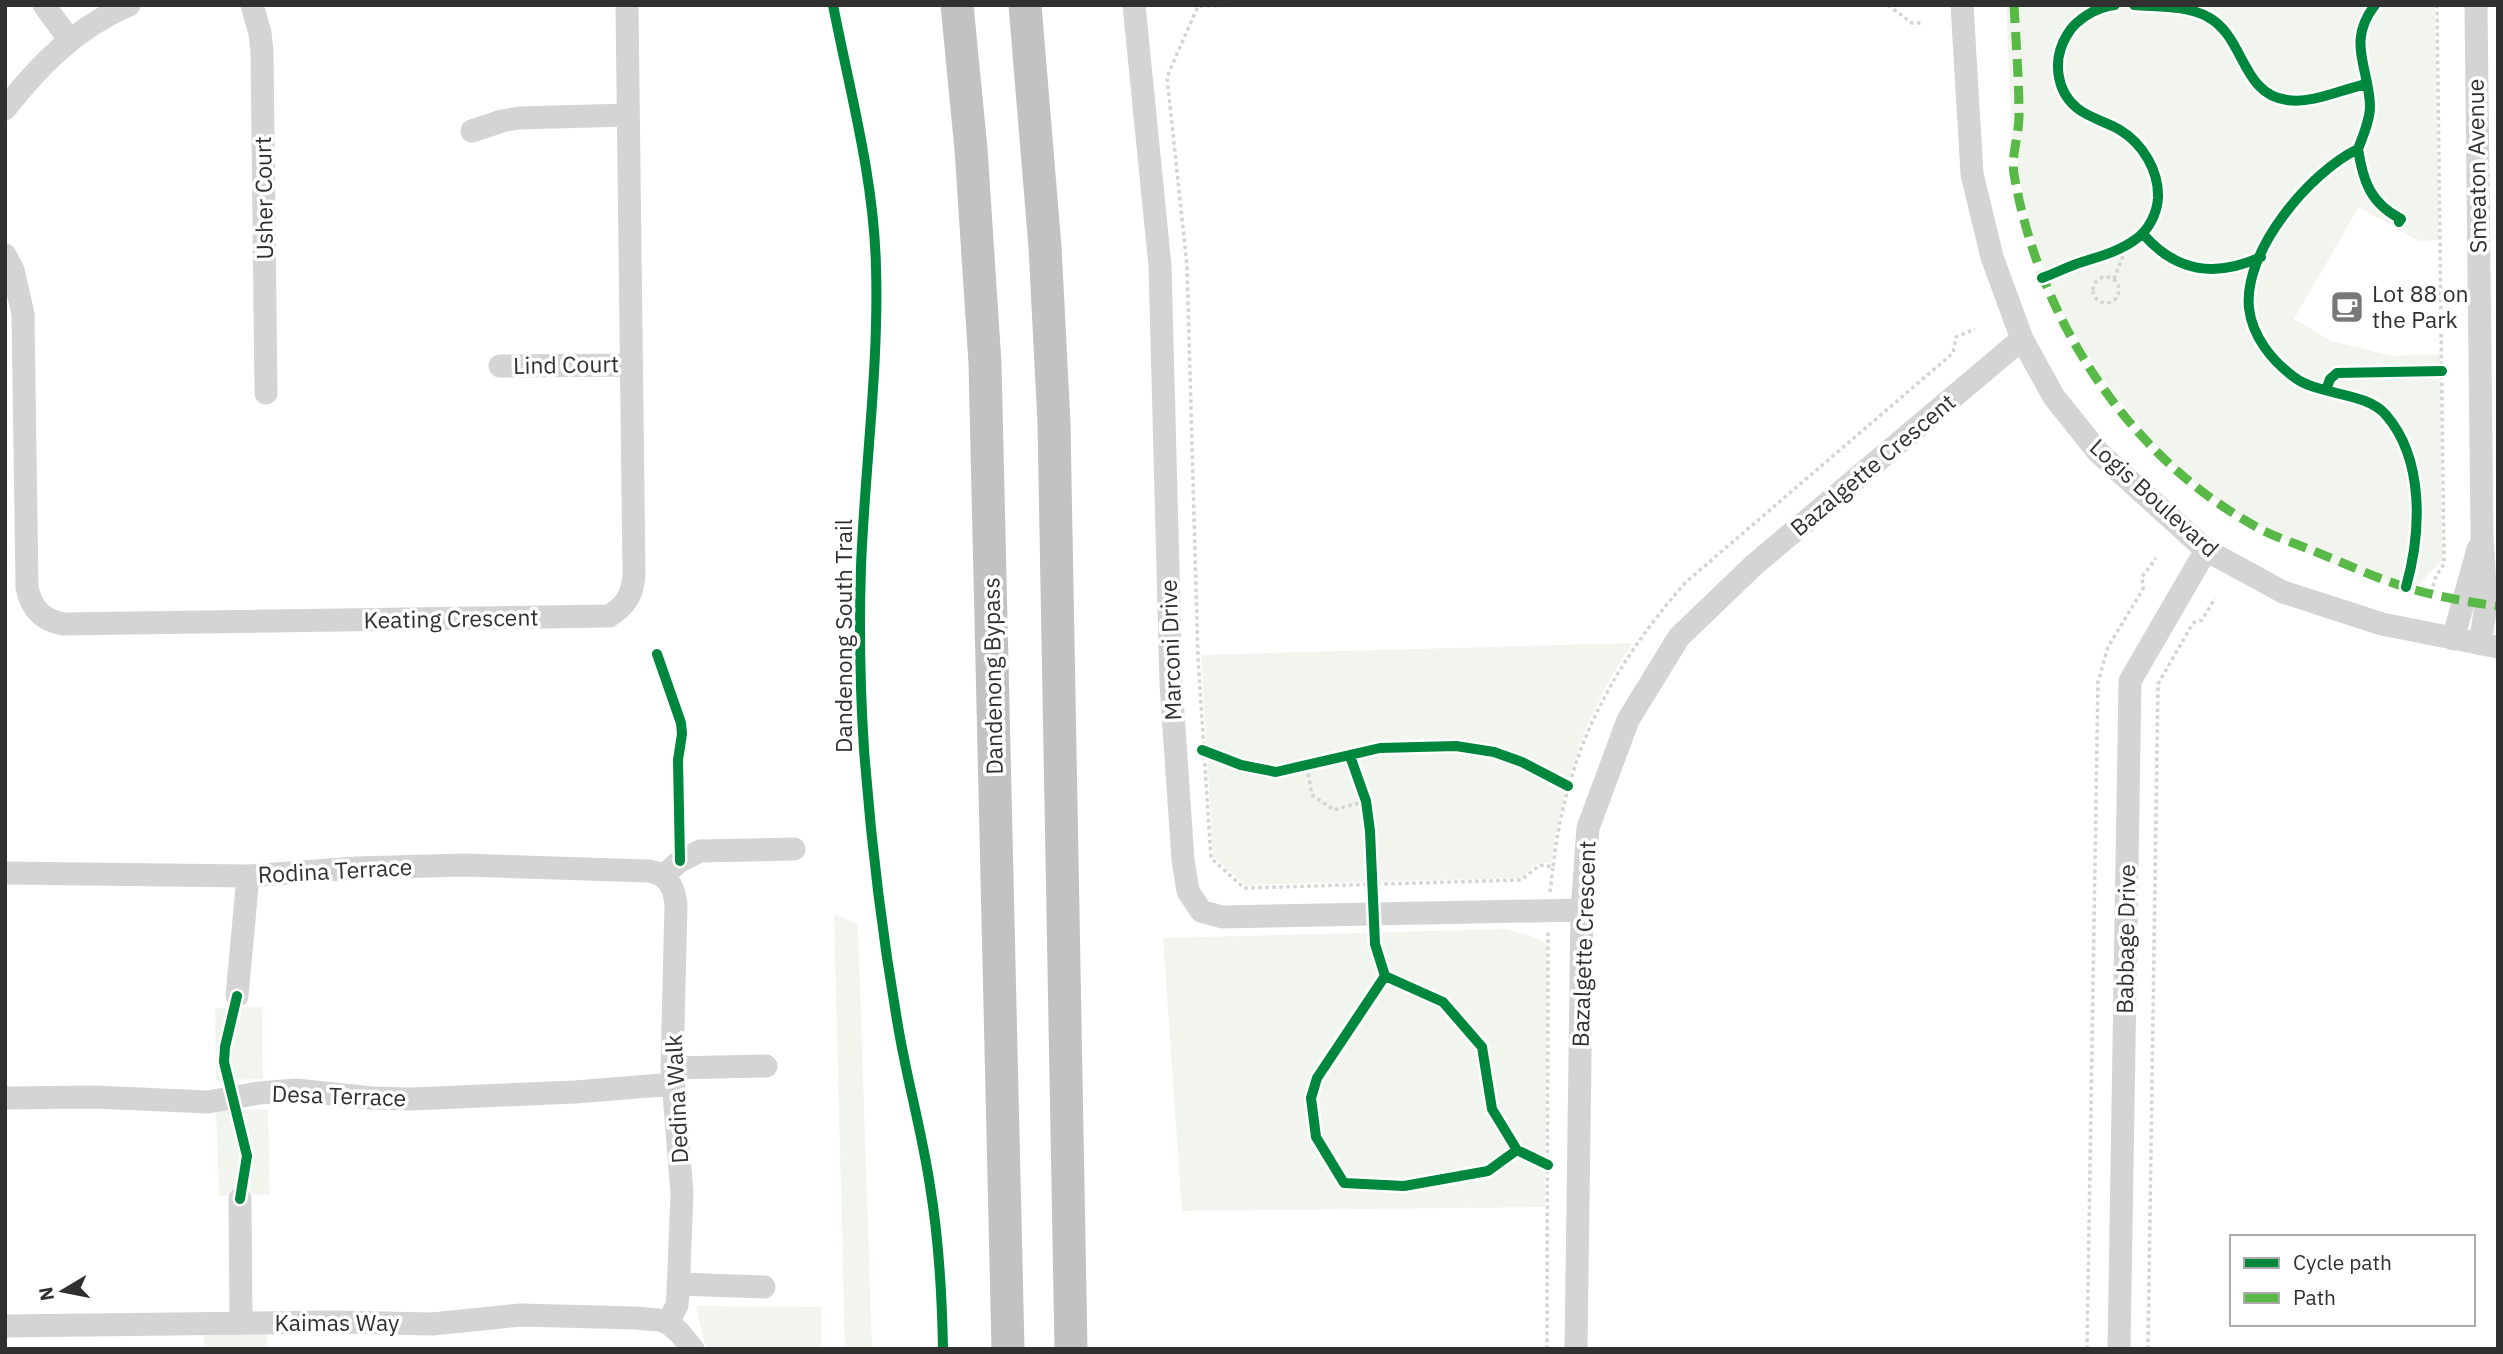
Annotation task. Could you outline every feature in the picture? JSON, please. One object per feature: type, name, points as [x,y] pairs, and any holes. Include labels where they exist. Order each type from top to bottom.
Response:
[{"type":"highway","name":"Dandenong Bypass","points":[[957,5],[973,175],[985,363],[1008,1349]]},
{"type":"highway","points":[[1025,5],[1044,234],[1054,423],[1071,1349]]},
{"type":"street","points":[[44,5],[69,39]]},
{"type":"street","points":[[5,109],[47,59],[69,39],[129,5]]},
{"type":"street","name":"Usher Court","points":[[252,5],[262,52],[266,393]]},
{"type":"street","name":"Keating Crescent","points":[[5,255],[13,270],[23,314],[27,588],[34,608],[48,620],[63,624],[609,616],[626,602],[633,585],[627,5]]},
{"type":"street","name":"Marconi Drive","points":[[1134,5],[1160,265],[1171,684],[1183,860],[1188,891],[1202,911],[1222,917],[1582,911]]},
{"type":"street","name":"Logis Boulevard","points":[[1962,5],[1972,174],[1992,257],[2022,339],[2054,397],[2098,452],[2206,550],[2283,592],[2382,624],[2489,646]]},
{"type":"street","name":"Smeaton Avenue","points":[[2476,5],[2482,536],[2489,646]]},
{"type":"street","points":[[472,131],[519,118],[628,115]]},
{"type":"street","name":"Bazalgette Crescent","points":[[1576,1349],[1582,911],[1588,828],[1628,720],[1679,637],[1754,565],[2022,339]]},
{"type":"street","name":"Lind Court","points":[[500,366],[631,365]]},
{"type":"street","name":"Smeaton Avenue","points":[[2453,639],[2482,536]]},
{"type":"street","name":"Babbage Drive","points":[[2119,1349],[2130,681],[2206,550]]},
{"type":"street","points":[[663,876],[680,861],[700,851],[794,849]]},
{"type":"street","name":"Rodina Terrace","points":[[5,873],[248,876],[357,868],[463,865],[649,872],[663,876]]},
{"type":"street","points":[[237,996],[248,876]]},
{"type":"street","name":"Dedina Walk","points":[[663,876],[673,887],[676,904],[673,1076],[682,1193],[677,1305],[668,1324]]},
{"type":"street","name":"Desa Terrace","points":[[5,1098],[94,1097],[208,1102],[296,1090],[412,1099],[575,1092],[673,1076],[766,1066]]},
{"type":"street","points":[[240,1199],[241,1324]]},
{"type":"street","points":[[678,1284],[764,1287]]},
{"type":"street","name":"Kaimas Way","points":[[5,1326],[334,1322],[432,1324],[536,1315],[650,1319],[668,1324]]},
{"type":"street","points":[[668,1324],[679,1332],[693,1349]]},
{"type":"path","points":[[1252,5],[1198,6],[1167,77],[1187,265],[1198,658],[1211,858],[1244,888],[1521,880],[1540,865],[1553,867],[1558,825],[1568,786],[1591,725],[1614,677],[1653,622],[1686,582],[1952,354],[1956,337],[1975,328]]},
{"type":"path","points":[[1888,5],[1912,23],[1921,23]]},
{"type":"path","points":[[2431,593],[2436,576],[2444,565],[2437,5]]},
{"type":"path","points":[[2109,254],[2138,238]]},
{"type":"path","points":[[2114,279],[2105,277],[2097,281],[2093,289],[2098,301],[2107,303],[2118,296],[2119,289],[2114,279],[2127,246]]},
{"type":"path","points":[[2429,372],[2442,371]]},
{"type":"path","points":[[2087,1349],[2098,682],[2108,647],[2143,589],[2142,577],[2156,558]]},
{"type":"path","points":[[2148,1349],[2158,684],[2193,622],[2202,620],[2215,598]]},
{"type":"path","points":[[1202,750],[1215,755]]},
{"type":"path","points":[[1307,766],[1312,795],[1334,810],[1365,800]]},
{"type":"path","points":[[1556,780],[1568,786]]},
{"type":"path","points":[[1372,870],[1375,915]]},
{"type":"path","points":[[1547,1349],[1543,1163],[1548,911]]},
{"type":"shaded area","points":[[2006,5],[2435,5],[2439,240],[2419,241],[2359,207],[2294,319],[2331,341],[2392,356],[2440,354],[2442,561],[2414,589],[2327,562],[2231,511],[2170,463],[2105,382],[2052,297],[2026,214],[2012,136]]},
{"type":"shaded area","points":[[1633,643],[1602,694],[1579,748],[1562,805],[1551,863],[1539,862],[1521,878],[1245,885],[1213,856],[1201,655]]},
{"type":"shaded area","points":[[834,914],[858,924],[872,1349],[845,1349]]},
{"type":"shaded area","points":[[1506,929],[1532,936],[1547,945],[1545,1207],[1182,1211],[1163,938]]},
{"type":"shaded area","points":[[262,1007],[263,1079],[216,1080],[215,1008]]},
{"type":"shaded area","points":[[268,1109],[270,1195],[219,1196],[216,1111]]},
{"type":"shaded area","points":[[696,1306],[821,1307],[821,1349],[706,1349]]},
{"type":"shaded area","points":[[267,1331],[267,1349],[204,1349],[204,1332]]},
{"type":"marked path","points":[[2014,5],[2019,116],[2013,167],[2026,227],[2044,279],[2067,329],[2095,376],[2128,420],[2165,460],[2207,495],[2260,529],[2405,587],[2498,606]]},
{"type":"cycle path","name":"Dandenong South Trail","points":[[833,5],[866,168],[876,267],[875,342],[860,589],[861,680],[867,784],[892,991],[933,1206],[940,1267],[943,1349]]},
{"type":"cycle path","points":[[2042,278],[2130,243],[2145,231],[2156,209],[2156,178],[2148,159],[2136,143],[2120,130],[2077,108],[2064,93],[2061,84],[2059,54],[2071,29],[2088,15],[2115,5]]},
{"type":"cycle path","points":[[2134,5],[2181,8],[2208,17],[2220,26],[2260,87],[2272,96],[2287,100],[2307,100],[2367,84]]},
{"type":"cycle path","points":[[2375,5],[2366,18],[2360,43],[2370,106],[2368,122],[2358,149],[2320,176],[2283,216],[2257,262],[2250,286],[2249,308],[2254,328],[2264,347],[2286,371],[2316,388],[2354,397],[2377,407],[2399,433],[2408,453],[2416,498],[2415,544],[2406,587]]},
{"type":"cycle path","points":[[2358,149],[2362,171],[2370,190],[2382,206],[2401,219],[2399,222]]},
{"type":"cycle path","points":[[2143,234],[2169,257],[2197,268],[2228,268],[2261,257]]},
{"type":"cycle path","points":[[2326,390],[2330,379],[2337,373],[2442,371]]},
{"type":"cycle path","points":[[657,654],[681,723],[678,760],[680,861]]},
{"type":"cycle path","points":[[1202,750],[1241,765],[1276,772],[1380,748],[1456,746],[1494,752],[1522,762],[1568,786]]},
{"type":"cycle path","points":[[1350,756],[1366,801],[1370,831],[1375,944],[1385,976],[1317,1078],[1311,1098],[1316,1137],[1344,1183],[1404,1186],[1488,1171],[1517,1150],[1548,1165]]},
{"type":"cycle path","points":[[1385,976],[1443,1002],[1482,1047],[1492,1109],[1517,1150]]},
{"type":"cycle path","points":[[237,996],[224,1062],[247,1156],[240,1199]]},
{"type":"place","name":"Lot 88 on the Park","points":[[2347,307]]}]
